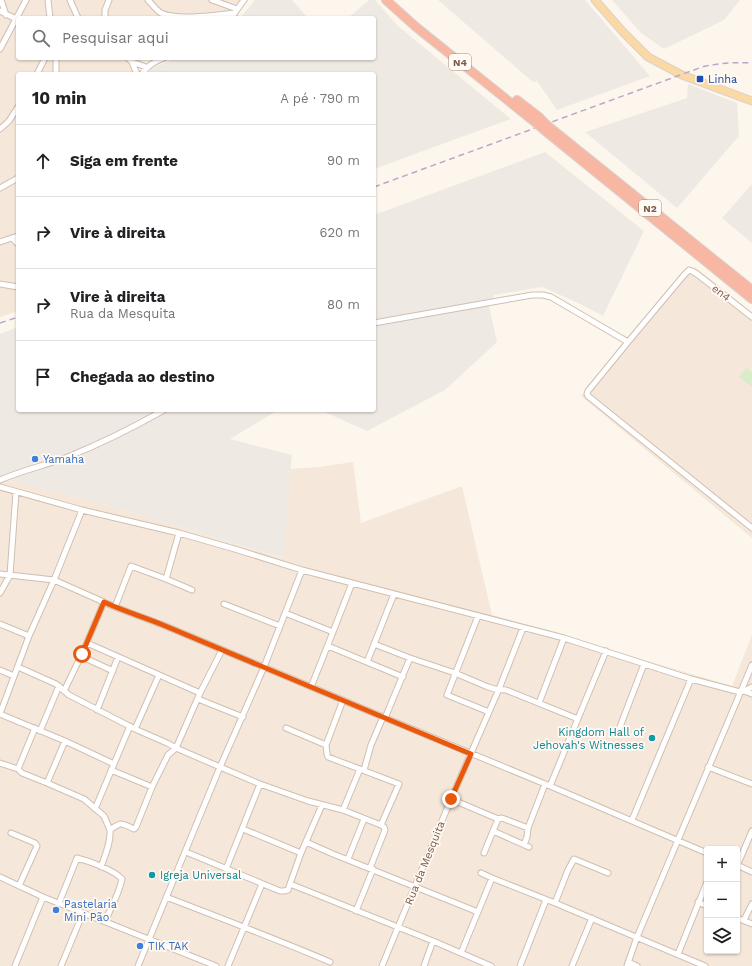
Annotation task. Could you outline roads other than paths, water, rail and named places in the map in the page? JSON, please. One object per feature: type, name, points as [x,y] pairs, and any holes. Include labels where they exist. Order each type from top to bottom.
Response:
[{"type":"highway","name":"N4","points":[[386,0],[416,26],[537,120]]},
{"type":"highway","name":"N4","points":[[394,0],[448,47],[537,120],[546,128],[552,137]]},
{"type":"highway","name":"N2","points":[[546,128],[752,290]]},
{"type":"highway","name":"N2","points":[[552,137],[752,299]]},
{"type":"main road","points":[[595,0],[623,32],[648,56],[682,75],[752,101]]},
{"type":"street","points":[[1,0],[6,14]]},
{"type":"street","points":[[18,16],[26,0]]},
{"type":"street","points":[[48,0],[50,16]]},
{"type":"street","points":[[70,0],[77,16]]},
{"type":"street","points":[[105,16],[105,10],[109,0]]},
{"type":"street","points":[[148,0],[160,13],[174,16]]},
{"type":"street","points":[[212,0],[236,11]]},
{"type":"street","points":[[232,16],[244,0]]},
{"type":"street","points":[[214,16],[236,11]]},
{"type":"street","points":[[0,12],[16,19],[0,49]]},
{"type":"street","points":[[38,72],[44,60]]},
{"type":"street","points":[[56,60],[56,72]]},
{"type":"street","points":[[130,60],[146,67]]},
{"type":"street","points":[[130,60],[136,72]]},
{"type":"street","points":[[143,72],[146,67],[160,60]]},
{"type":"street","points":[[0,129],[9,121],[16,110]]},
{"type":"street","points":[[0,188],[16,179]]},
{"type":"street","points":[[0,242],[16,237]]},
{"type":"street","points":[[12,238],[16,242]]},
{"type":"street","name":"en4","points":[[628,342],[678,281],[689,270],[697,274],[752,317]]},
{"type":"street","points":[[0,284],[16,287]]},
{"type":"street","points":[[376,323],[532,295],[551,297],[628,342],[588,391],[588,396],[752,528]]},
{"type":"street","points":[[0,480],[70,456],[99,444],[161,412]]},
{"type":"street","points":[[0,487],[82,510],[179,533],[302,570],[564,638],[691,679],[752,694]]},
{"type":"street","points":[[0,593],[10,575],[16,492]]},
{"type":"street","points":[[82,510],[54,580],[29,636],[0,714],[65,741],[114,764]]},
{"type":"street","points":[[166,579],[179,533]]},
{"type":"street","points":[[115,607],[131,566],[192,590]]},
{"type":"street","points":[[138,966],[220,767],[264,667],[302,570]]},
{"type":"street","points":[[0,574],[54,580],[115,607],[163,625],[632,820],[704,852]]},
{"type":"street","points":[[310,687],[328,646],[352,583]]},
{"type":"street","points":[[367,662],[394,594]]},
{"type":"street","points":[[64,691],[87,643],[104,602]]},
{"type":"street","points":[[224,604],[280,626]]},
{"type":"street","points":[[285,613],[333,632]]},
{"type":"street","points":[[478,616],[447,695],[489,712]]},
{"type":"street","points":[[0,624],[29,636]]},
{"type":"street","name":"Rua da Mesquita","points":[[382,966],[451,799],[499,689],[523,628]]},
{"type":"street","points":[[539,703],[564,638]]},
{"type":"street","points":[[87,643],[159,675],[242,718]]},
{"type":"street","points":[[374,644],[455,673],[488,687],[506,690],[578,719]]},
{"type":"street","points":[[328,646],[403,677]]},
{"type":"street","points":[[110,830],[121,823],[134,829],[135,828],[152,787],[168,755],[176,748],[199,696],[222,650]]},
{"type":"street","points":[[493,831],[526,846],[528,828],[578,719],[606,652]]},
{"type":"street","points":[[82,654],[91,662],[113,671]]},
{"type":"street","points":[[97,710],[118,657]]},
{"type":"street","points":[[343,810],[362,769],[371,745],[403,677],[410,658]]},
{"type":"street","points":[[618,732],[644,664]]},
{"type":"street","points":[[637,966],[627,964],[637,937],[708,767],[742,692],[752,665]]},
{"type":"street","points":[[18,667],[56,684],[69,695],[97,710],[176,748],[260,784],[308,801],[343,810],[384,827],[385,830],[356,911]]},
{"type":"street","points":[[0,670],[14,676]]},
{"type":"street","points":[[96,808],[111,770],[159,675]]},
{"type":"street","points":[[632,820],[691,679]]},
{"type":"street","points":[[18,769],[59,686]]},
{"type":"street","points":[[742,692],[752,687]]},
{"type":"street","points":[[343,700],[326,745],[327,754],[328,757],[400,784],[381,825]]},
{"type":"street","points":[[286,728],[326,745]]},
{"type":"street","points":[[48,783],[65,741]]},
{"type":"street","points":[[0,763],[18,769],[22,773],[84,799],[104,816],[110,830],[110,836],[109,844],[101,867]]},
{"type":"street","points":[[708,767],[752,784]]},
{"type":"street","points":[[111,770],[152,787]]},
{"type":"street","points":[[226,869],[260,784]]},
{"type":"street","points":[[451,799],[498,819],[502,818],[528,828]]},
{"type":"street","points":[[186,852],[284,892],[288,890],[301,853],[322,805]]},
{"type":"street","points":[[348,859],[364,819]]},
{"type":"street","points":[[484,853],[498,819]]},
{"type":"street","points":[[243,829],[301,853]]},
{"type":"street","points":[[740,859],[752,831]]},
{"type":"street","points":[[11,833],[35,843],[37,846],[19,886]]},
{"type":"street","points":[[306,842],[478,912]]},
{"type":"street","points":[[59,903],[77,858],[101,867],[115,873],[122,879],[116,898],[105,921]]},
{"type":"street","points":[[556,903],[568,870],[574,859],[608,873]]},
{"type":"street","points":[[740,867],[752,872]]},
{"type":"street","points":[[481,873],[705,966]]},
{"type":"street","points":[[0,877],[43,897],[216,966]]},
{"type":"street","points":[[461,953],[492,878]]},
{"type":"street","points":[[228,966],[262,884]]},
{"type":"street","points":[[290,884],[399,927],[491,966]]},
{"type":"street","points":[[678,954],[704,889]]},
{"type":"street","points":[[15,966],[43,897]]},
{"type":"street","points":[[166,897],[244,928],[279,940],[330,962]]},
{"type":"street","points":[[520,966],[546,900]]},
{"type":"street","points":[[698,902],[704,905]]},
{"type":"street","points":[[744,920],[752,904]]},
{"type":"street","points":[[61,966],[83,913]]},
{"type":"street","points":[[572,966],[592,918]]},
{"type":"street","points":[[740,919],[752,924]]},
{"type":"street","points":[[424,966],[433,941]]},
{"type":"railway","points":[[376,186],[702,67],[727,63],[752,63]]},
{"type":"railway","points":[[0,323],[16,318]]},
{"type":"place","name":"Linha","points":[[700,79]]},
{"type":"place","name":"Yamaha","points":[[35,459]]},
{"type":"place","name":"Kingdom Hall of Jehovah's Witnesses","points":[[652,738]]},
{"type":"place","name":"Igreja Universal","points":[[152,875]]},
{"type":"place","name":"Pastelaria Mini Pão","points":[[56,910]]},
{"type":"place","name":"TIK TAK","points":[[140,946]]}]
